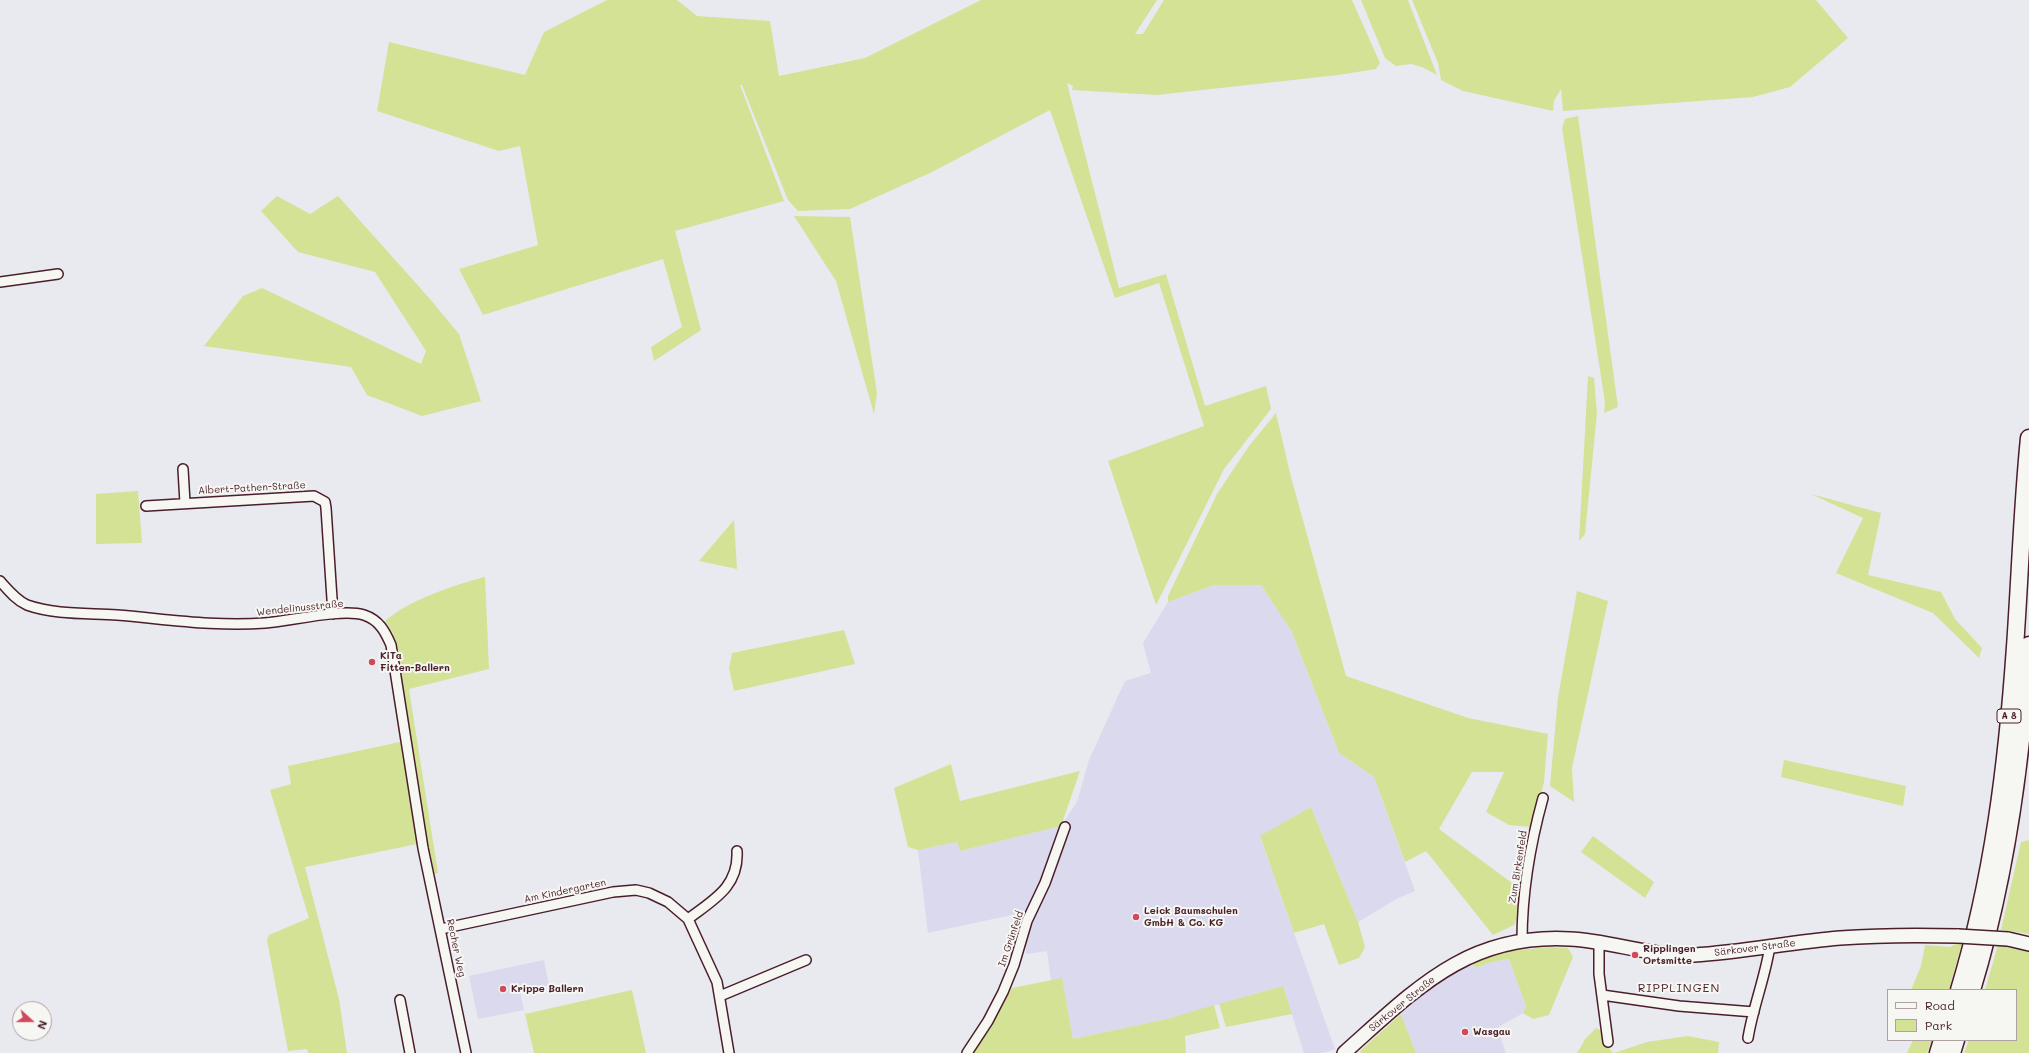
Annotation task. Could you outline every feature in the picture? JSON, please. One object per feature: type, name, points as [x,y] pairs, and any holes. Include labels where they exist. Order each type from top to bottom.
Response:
[{"type":"highway","name":"A 8","points":[[1959,989],[1982,906],[1993,848],[2004,769],[2015,649],[2029,438]]},
{"type":"highway","name":"A 8","points":[[1972,989],[1994,910],[2006,848],[2018,763],[2029,645]]},
{"type":"highway","points":[[1938,1053],[1942,1041]]},
{"type":"highway","points":[[1952,1053],[1956,1041]]},
{"type":"main road","name":"Särkover Straße","points":[[1344,1053],[1408,996],[1444,971],[1477,952],[1522,941],[1570,939],[1599,942],[1674,955],[1716,953],[1842,938],[1915,935],[2008,939],[2029,944]]},
{"type":"street","points":[[0,282],[58,274]]},
{"type":"street","name":"Albert-Pathen-Straße","points":[[183,469],[186,503]]},
{"type":"street","name":"Albert-Pathen-Straße","points":[[146,506],[314,496],[320,498],[325,502],[326,508],[332,614]]},
{"type":"street","name":"Wendelinusstraße","points":[[0,581],[14,597],[26,604],[58,611],[236,624],[296,620],[332,614],[354,613],[364,615],[375,620],[386,632],[391,645],[424,848]]},
{"type":"street","name":"Zum Birkenfeld","points":[[1522,941],[1526,875],[1531,841],[1543,798]]},
{"type":"street","name":"Im Grünfeld","points":[[967,1053],[988,1021],[1004,992],[1014,965],[1023,931],[1045,883],[1065,827]]},
{"type":"street","name":"Recher Weg","points":[[424,848],[466,1053]]},
{"type":"street","points":[[688,919],[724,890],[729,884],[736,869],[737,851]]},
{"type":"street","name":"Am Kindergarten","points":[[441,930],[626,890],[636,890],[659,896],[677,908],[688,919],[710,964],[717,982],[720,996],[729,1053]]},
{"type":"street","points":[[1599,942],[1599,974],[1608,1042]]},
{"type":"street","points":[[1748,1038],[1770,946]]},
{"type":"street","points":[[720,996],[806,960]]},
{"type":"street","points":[[1602,995],[1679,1006],[1754,1012]]},
{"type":"street","points":[[400,1000],[410,1053]]},
{"type":"shaded area","name":"Leick Baumschulen GmbH & Co. KG","points":[[1214,585],[1261,585],[1292,632],[1339,753],[1374,777],[1415,891],[1398,898],[1358,922],[1311,807],[1260,837],[1335,1049],[1323,1053],[1304,1053],[1283,986],[1167,1019],[1073,1039],[1062,979],[1051,981],[1047,951],[1026,954],[1025,938],[1018,939],[1018,930],[1024,915],[1016,914],[928,933],[918,850],[957,842],[960,851],[1061,826],[1077,802],[1089,760],[1125,681],[1151,673],[1143,643],[1168,602]]},
{"type":"shaded area","points":[[1509,959],[1526,1006],[1523,1013],[1497,1028],[1506,1053],[1416,1053],[1401,1014],[1439,980],[1472,962],[1475,968],[1492,962]]},
{"type":"shaded area","name":"Krippe Ballern","points":[[544,960],[549,986],[520,992],[524,1010],[478,1019],[469,976]]},
{"type":"green space","points":[[607,0],[677,0],[697,16],[770,21],[779,76],[865,58],[981,0],[1157,0],[1135,34],[1143,34],[1164,0],[1352,0],[1380,63],[1376,69],[1338,75],[1157,95],[1072,90],[1073,86],[1067,83],[1119,288],[1166,274],[1205,406],[1266,386],[1271,409],[1224,469],[1156,605],[1108,461],[1204,426],[1159,283],[1115,298],[1050,110],[932,172],[850,209],[798,211],[788,200],[742,85],[740,85],[784,201],[675,231],[701,330],[654,361],[651,347],[682,327],[663,259],[483,315],[459,269],[538,245],[520,146],[499,151],[377,111],[389,42],[525,75],[544,32]]},
{"type":"green space","points":[[1361,0],[1408,0],[1437,75],[1422,67],[1411,64],[1396,66],[1385,58]]},
{"type":"green space","points":[[1412,0],[1816,0],[1848,38],[1790,87],[1753,97],[1563,111],[1561,89],[1554,101],[1553,111],[1463,91],[1441,80],[1438,63]]},
{"type":"green space","points":[[1578,116],[1618,407],[1604,413],[1605,402],[1562,128],[1565,119]]},
{"type":"green space","points":[[277,196],[310,214],[338,196],[430,299],[459,334],[481,401],[422,416],[367,395],[351,367],[204,346],[243,296],[262,288],[421,364],[426,351],[375,272],[298,252],[261,211]]},
{"type":"green space","points":[[794,216],[850,217],[877,393],[874,414],[836,281]]},
{"type":"green space","points":[[1588,376],[1594,378],[1597,413],[1585,534],[1579,541]]},
{"type":"green space","points":[[1276,413],[1291,477],[1346,676],[1468,718],[1548,734],[1544,782],[1532,827],[1509,825],[1486,812],[1504,772],[1472,772],[1439,829],[1512,883],[1521,887],[1519,913],[1514,925],[1493,935],[1426,851],[1405,862],[1374,777],[1339,753],[1292,632],[1261,585],[1214,585],[1168,602],[1168,596],[1217,494],[1249,446]]},
{"type":"green space","points":[[138,491],[142,543],[96,544],[96,494]]},
{"type":"green space","points":[[1811,494],[1881,513],[1868,575],[1941,592],[1955,619],[1982,648],[1979,658],[1933,613],[1836,573],[1863,518]]},
{"type":"green space","points":[[734,520],[737,569],[699,561]]},
{"type":"green space","points":[[485,577],[489,669],[409,689],[438,873],[424,877],[417,844],[305,867],[339,999],[347,1053],[308,1053],[307,1049],[288,1051],[267,940],[269,935],[309,918],[270,790],[291,784],[288,766],[400,742],[387,647],[394,635],[385,621],[406,606],[432,594]]},
{"type":"green space","points":[[1577,591],[1608,601],[1572,768],[1574,802],[1550,786],[1558,697]]},
{"type":"green space","points":[[844,630],[855,664],[734,691],[729,668],[732,653]]},
{"type":"green space","points":[[1784,760],[1906,786],[1903,806],[1781,777]]},
{"type":"green space","points":[[951,764],[960,801],[1080,771],[1061,826],[960,851],[957,842],[918,850],[908,847],[894,788]]},
{"type":"green space","points":[[1311,807],[1358,922],[1365,947],[1359,958],[1339,965],[1324,924],[1294,933],[1260,836]]},
{"type":"green space","points":[[1593,836],[1654,882],[1645,898],[1581,852]]},
{"type":"green space","points":[[2029,840],[2029,934],[2001,930],[2021,842]]},
{"type":"green space","points":[[1958,943],[1962,943],[1949,989],[1911,989],[1921,966],[1925,945],[1950,947]]},
{"type":"green space","points":[[1998,945],[2029,951],[2029,1053],[1964,1053],[1969,1041],[2017,1041],[2017,989],[1985,989]]},
{"type":"green space","points":[[1550,947],[1568,948],[1573,957],[1549,1015],[1533,1019],[1523,1013],[1526,1006],[1509,959],[1492,962],[1475,968],[1472,962],[1500,952]]},
{"type":"green space","points":[[1062,978],[1073,1039],[1167,1019],[1214,1005],[1220,1028],[1185,1036],[1186,1053],[972,1053],[997,1015],[1012,988]]},
{"type":"green space","points":[[1283,986],[1292,1014],[1226,1027],[1219,1004]]},
{"type":"green space","points":[[632,990],[646,1053],[534,1053],[525,1014]]},
{"type":"green space","points":[[1401,1014],[1416,1053],[1361,1053],[1360,1051]]},
{"type":"green space","points":[[1596,1028],[1600,1030],[1605,1044],[1613,1053],[1577,1053],[1586,1038]]},
{"type":"green space","points":[[1688,1036],[1719,1042],[1718,1053],[1614,1053],[1647,1042]]},
{"type":"green space","points":[[1913,1041],[1932,1041],[1927,1053],[1907,1053]]},
{"type":"place","name":"KiTa Fitten-Ballern","points":[[372,662]]},
{"type":"place","name":"Leick Baumschulen GmbH & Co. KG","points":[[1136,917]]},
{"type":"place","name":"Ripplingen Ortsmitte","points":[[1635,955]]},
{"type":"place","name":"Krippe Ballern","points":[[503,989]]},
{"type":"place","name":"Wasgau","points":[[1465,1032]]},
{"type":"district","name":"RIPPLINGEN","points":[[1679,988]]}]
